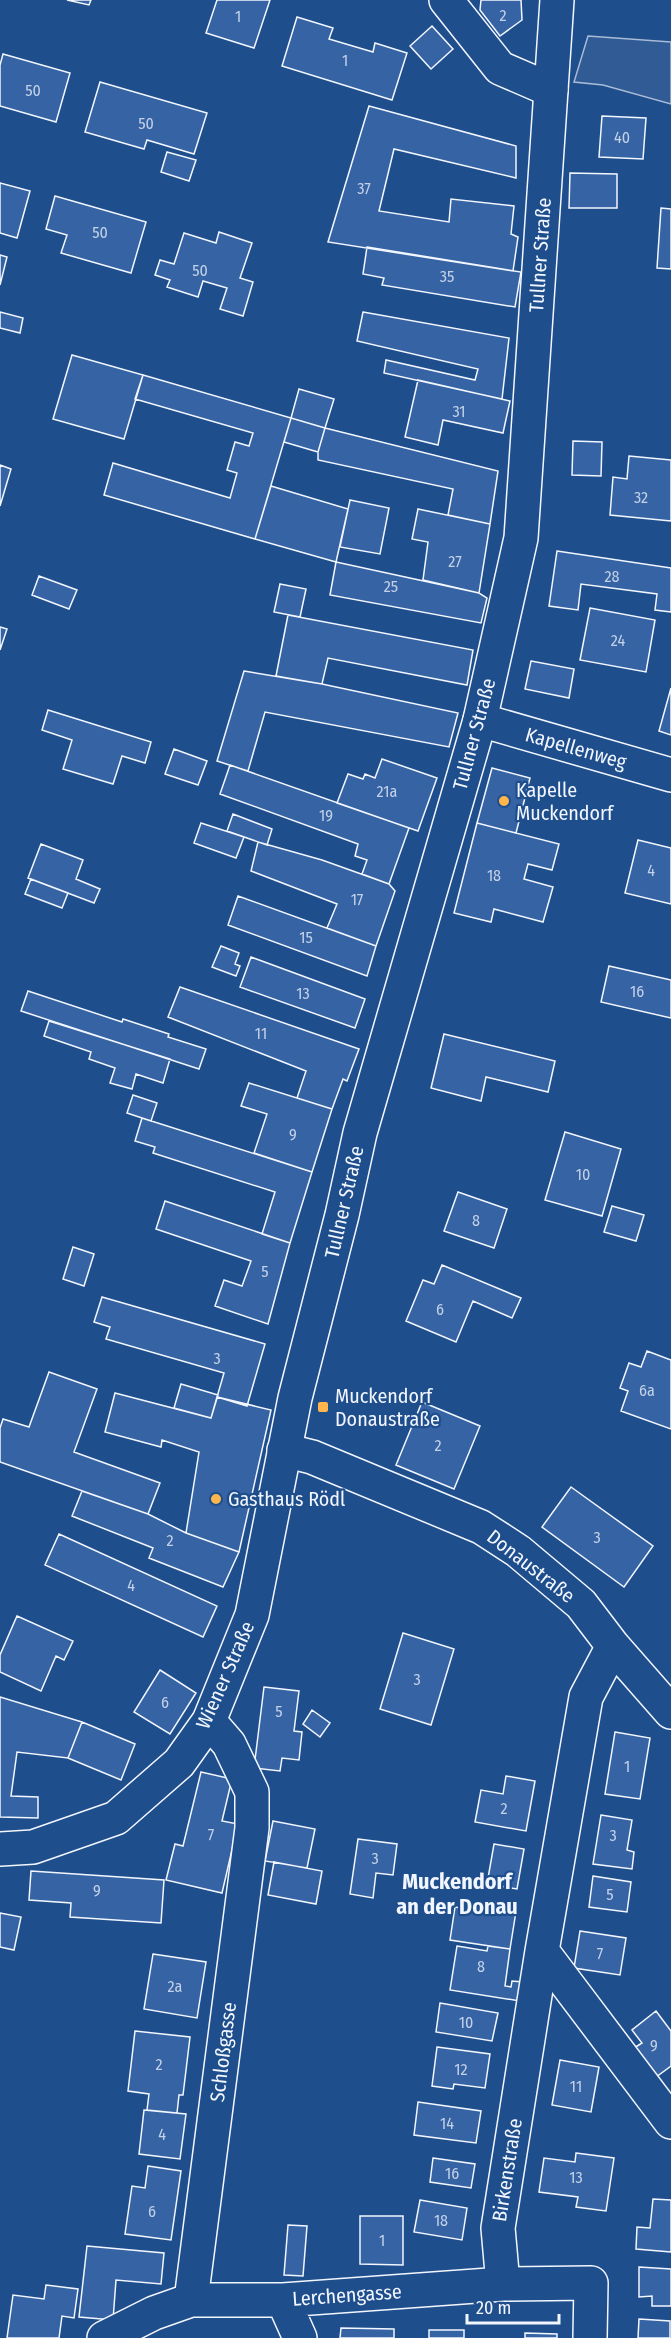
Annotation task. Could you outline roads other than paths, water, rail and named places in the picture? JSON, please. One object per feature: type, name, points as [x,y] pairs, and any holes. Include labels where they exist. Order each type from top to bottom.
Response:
[{"type":"street","points":[[446,0],[500,68],[550,90]]},
{"type":"street","name":"Tullner Straße","points":[[284,1450],[360,1133],[480,720],[521,538],[557,0]]},
{"type":"street","name":"Kapellenweg","points":[[480,720],[671,775]]},
{"type":"street","name":"Donaustraße","points":[[284,1450],[312,1456],[481,1527],[518,1551],[581,1604],[613,1646],[671,1712]]},
{"type":"street","name":"Wiener Straße","points":[[0,1849],[33,1847],[116,1818],[179,1763],[208,1721],[252,1615],[284,1450]]},
{"type":"street","name":"Birkenstraße","points":[[503,2284],[498,2228],[542,1952],[586,1697],[613,1646]]},
{"type":"street","name":"Schloßgasse","points":[[191,2300],[252,1828],[252,1792],[229,1744],[208,1721]]},
{"type":"street","points":[[542,1952],[671,2122]]},
{"type":"street","points":[[503,2284],[591,2283],[590,2338]]},
{"type":"street","name":"Lerchengasse","points":[[191,2300],[283,2300],[503,2284]]},
{"type":"street","points":[[104,2338],[154,2313],[191,2300]]},
{"type":"street","points":[[283,2300],[300,2338]]},
{"type":"place","name":"Kapelle Muckendorf","points":[[504,801]]},
{"type":"place","name":"Muckendorf Donaustraße","points":[[323,1407]]},
{"type":"place","name":"Gasthaus Rödl","points":[[216,1499]]},
{"type":"district","name":"Muckendorf an der Donau","points":[[457,1894]]}]
